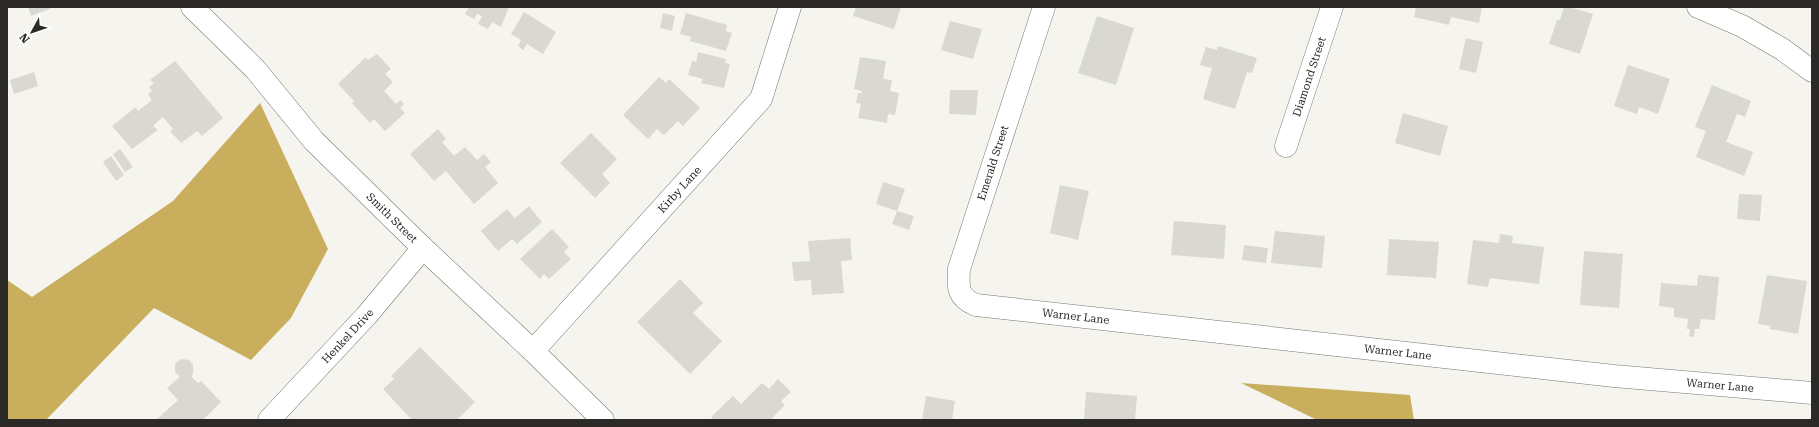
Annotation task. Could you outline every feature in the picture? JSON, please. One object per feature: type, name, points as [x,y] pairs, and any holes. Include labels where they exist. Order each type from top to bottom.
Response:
[{"type":"street","name":"Smith Street","points":[[192,7],[255,69],[314,141],[423,248],[533,351],[603,420]]},
{"type":"street","name":"Kirby Lane","points":[[533,351],[761,99],[790,7]]},
{"type":"street","name":"Emerald Street","points":[[984,306],[976,305],[967,301],[962,296],[958,288],[959,270],[1044,7]]},
{"type":"street","name":"Diamond Street","points":[[1286,146],[1332,7]]},
{"type":"street","points":[[1698,7],[1742,26],[1782,49],[1812,71]]},
{"type":"street","name":"Henkel Drive","points":[[269,420],[367,315],[423,248]]},
{"type":"street","name":"Warner Lane","points":[[984,306],[1614,376],[1812,393]]},
{"type":"shaded area","points":[[260,103],[328,249],[291,318],[251,360],[154,308],[46,420],[7,420],[7,280],[32,297],[173,201]]},
{"type":"shaded area","points":[[1241,383],[1410,395],[1414,420],[1317,420]]},
{"type":"building","points":[[28,7],[49,7],[50,9],[31,16]]},
{"type":"building","points":[[469,7],[509,7],[501,27],[492,22],[488,29],[478,24],[482,16],[477,14],[474,19],[465,14]]},
{"type":"building","points":[[856,7],[901,7],[894,29],[853,16]]},
{"type":"building","points":[[1416,7],[1482,7],[1479,23],[1451,17],[1449,25],[1414,17]]},
{"type":"building","points":[[1564,7],[1593,14],[1580,54],[1549,44],[1557,20],[1560,20]]},
{"type":"building","points":[[524,12],[556,32],[543,54],[527,44],[523,50],[518,46],[521,40],[511,34]]},
{"type":"building","points":[[663,13],[675,16],[672,31],[660,28]]},
{"type":"building","points":[[686,13],[727,25],[726,31],[732,33],[726,51],[690,41],[691,37],[680,34]]},
{"type":"building","points":[[1097,16],[1134,28],[1116,85],[1078,73]]},
{"type":"building","points":[[950,21],[982,29],[973,59],[941,50]]},
{"type":"building","points":[[1466,38],[1483,42],[1476,73],[1459,69]]},
{"type":"building","points":[[1218,46],[1257,58],[1252,73],[1247,72],[1235,109],[1203,99],[1212,68],[1200,65],[1206,47],[1217,50]]},
{"type":"building","points":[[698,52],[726,59],[725,63],[730,64],[724,88],[701,83],[703,79],[688,75],[692,61],[696,62]]},
{"type":"building","points":[[377,54],[391,69],[385,74],[393,82],[384,91],[396,104],[401,100],[404,104],[400,108],[405,113],[385,131],[374,119],[370,123],[352,103],[354,101],[338,84],[365,58],[368,60]]},
{"type":"building","points":[[860,57],[886,61],[883,79],[892,80],[890,91],[899,93],[895,115],[888,114],[887,123],[858,118],[861,104],[856,103],[858,93],[862,93],[862,91],[854,89]]},
{"type":"building","points":[[175,61],[223,118],[202,136],[197,131],[181,143],[170,131],[173,129],[163,117],[153,126],[158,130],[132,149],[112,126],[136,107],[138,111],[152,100],[148,95],[152,90],[149,87],[154,83],[150,80]]},
{"type":"building","points":[[1628,65],[1670,79],[1658,114],[1639,107],[1637,114],[1614,106]]},
{"type":"building","points":[[34,72],[38,86],[14,94],[10,80]]},
{"type":"building","points":[[659,77],[666,83],[669,79],[700,108],[683,126],[678,121],[664,135],[657,129],[648,139],[623,115]]},
{"type":"building","points":[[1712,85],[1751,101],[1745,117],[1737,114],[1726,142],[1753,152],[1744,176],[1696,157],[1706,131],[1695,127]]},
{"type":"building","points":[[950,90],[978,90],[976,115],[949,114]]},
{"type":"building","points":[[1403,113],[1448,126],[1440,156],[1395,143]]},
{"type":"building","points":[[438,129],[446,139],[442,142],[454,156],[465,147],[477,160],[484,154],[491,162],[485,167],[498,183],[474,204],[446,171],[434,181],[410,154]]},
{"type":"building","points":[[591,133],[617,159],[602,174],[610,183],[595,198],[560,163]]},
{"type":"building","points":[[120,149],[133,167],[125,172],[113,154]]},
{"type":"building","points":[[111,156],[124,175],[116,181],[103,162]]},
{"type":"building","points":[[883,182],[905,189],[897,211],[876,204]]},
{"type":"building","points":[[1060,185],[1089,191],[1078,240],[1050,233]]},
{"type":"building","points":[[1739,194],[1762,195],[1760,221],[1737,219]]},
{"type":"building","points":[[529,206],[542,222],[517,244],[512,239],[498,251],[481,231],[507,209],[515,218]]},
{"type":"building","points":[[897,211],[914,216],[909,230],[892,224]]},
{"type":"building","points":[[1174,221],[1226,225],[1224,259],[1171,255]]},
{"type":"building","points":[[552,229],[569,247],[564,252],[571,259],[549,279],[544,274],[540,279],[520,259]]},
{"type":"building","points":[[1275,231],[1325,236],[1322,268],[1271,263]]},
{"type":"building","points":[[1500,234],[1513,236],[1512,243],[1544,247],[1539,284],[1490,278],[1488,287],[1467,284],[1473,240],[1499,243]]},
{"type":"building","points":[[850,238],[852,260],[841,261],[844,293],[812,295],[811,280],[794,281],[792,262],[810,261],[808,241]]},
{"type":"building","points":[[1389,239],[1439,242],[1436,278],[1387,275]]},
{"type":"building","points":[[1244,245],[1268,248],[1266,263],[1242,260]]},
{"type":"building","points":[[1584,251],[1623,254],[1619,308],[1580,305]]},
{"type":"building","points":[[1698,275],[1719,277],[1715,320],[1701,319],[1699,329],[1695,329],[1694,337],[1689,336],[1690,329],[1687,329],[1688,319],[1674,317],[1674,308],[1659,306],[1661,283],[1697,286]]},
{"type":"building","points":[[1767,275],[1807,281],[1798,334],[1770,329],[1770,326],[1758,324]]},
{"type":"building","points":[[680,279],[703,303],[693,313],[722,341],[690,374],[637,322]]},
{"type":"building","points":[[420,347],[475,402],[457,420],[412,420],[383,389],[394,379],[391,376]]},
{"type":"building","points":[[181,359],[189,360],[193,365],[193,374],[191,376],[198,383],[201,381],[221,402],[203,420],[156,420],[178,400],[167,388],[180,377],[175,372],[175,364]]},
{"type":"building","points":[[778,379],[791,392],[781,401],[785,405],[770,420],[714,420],[711,417],[733,396],[741,404],[762,383],[769,389]]},
{"type":"building","points":[[1086,392],[1137,396],[1135,420],[1084,420]]},
{"type":"building","points":[[926,396],[955,401],[952,420],[922,420]]}]
